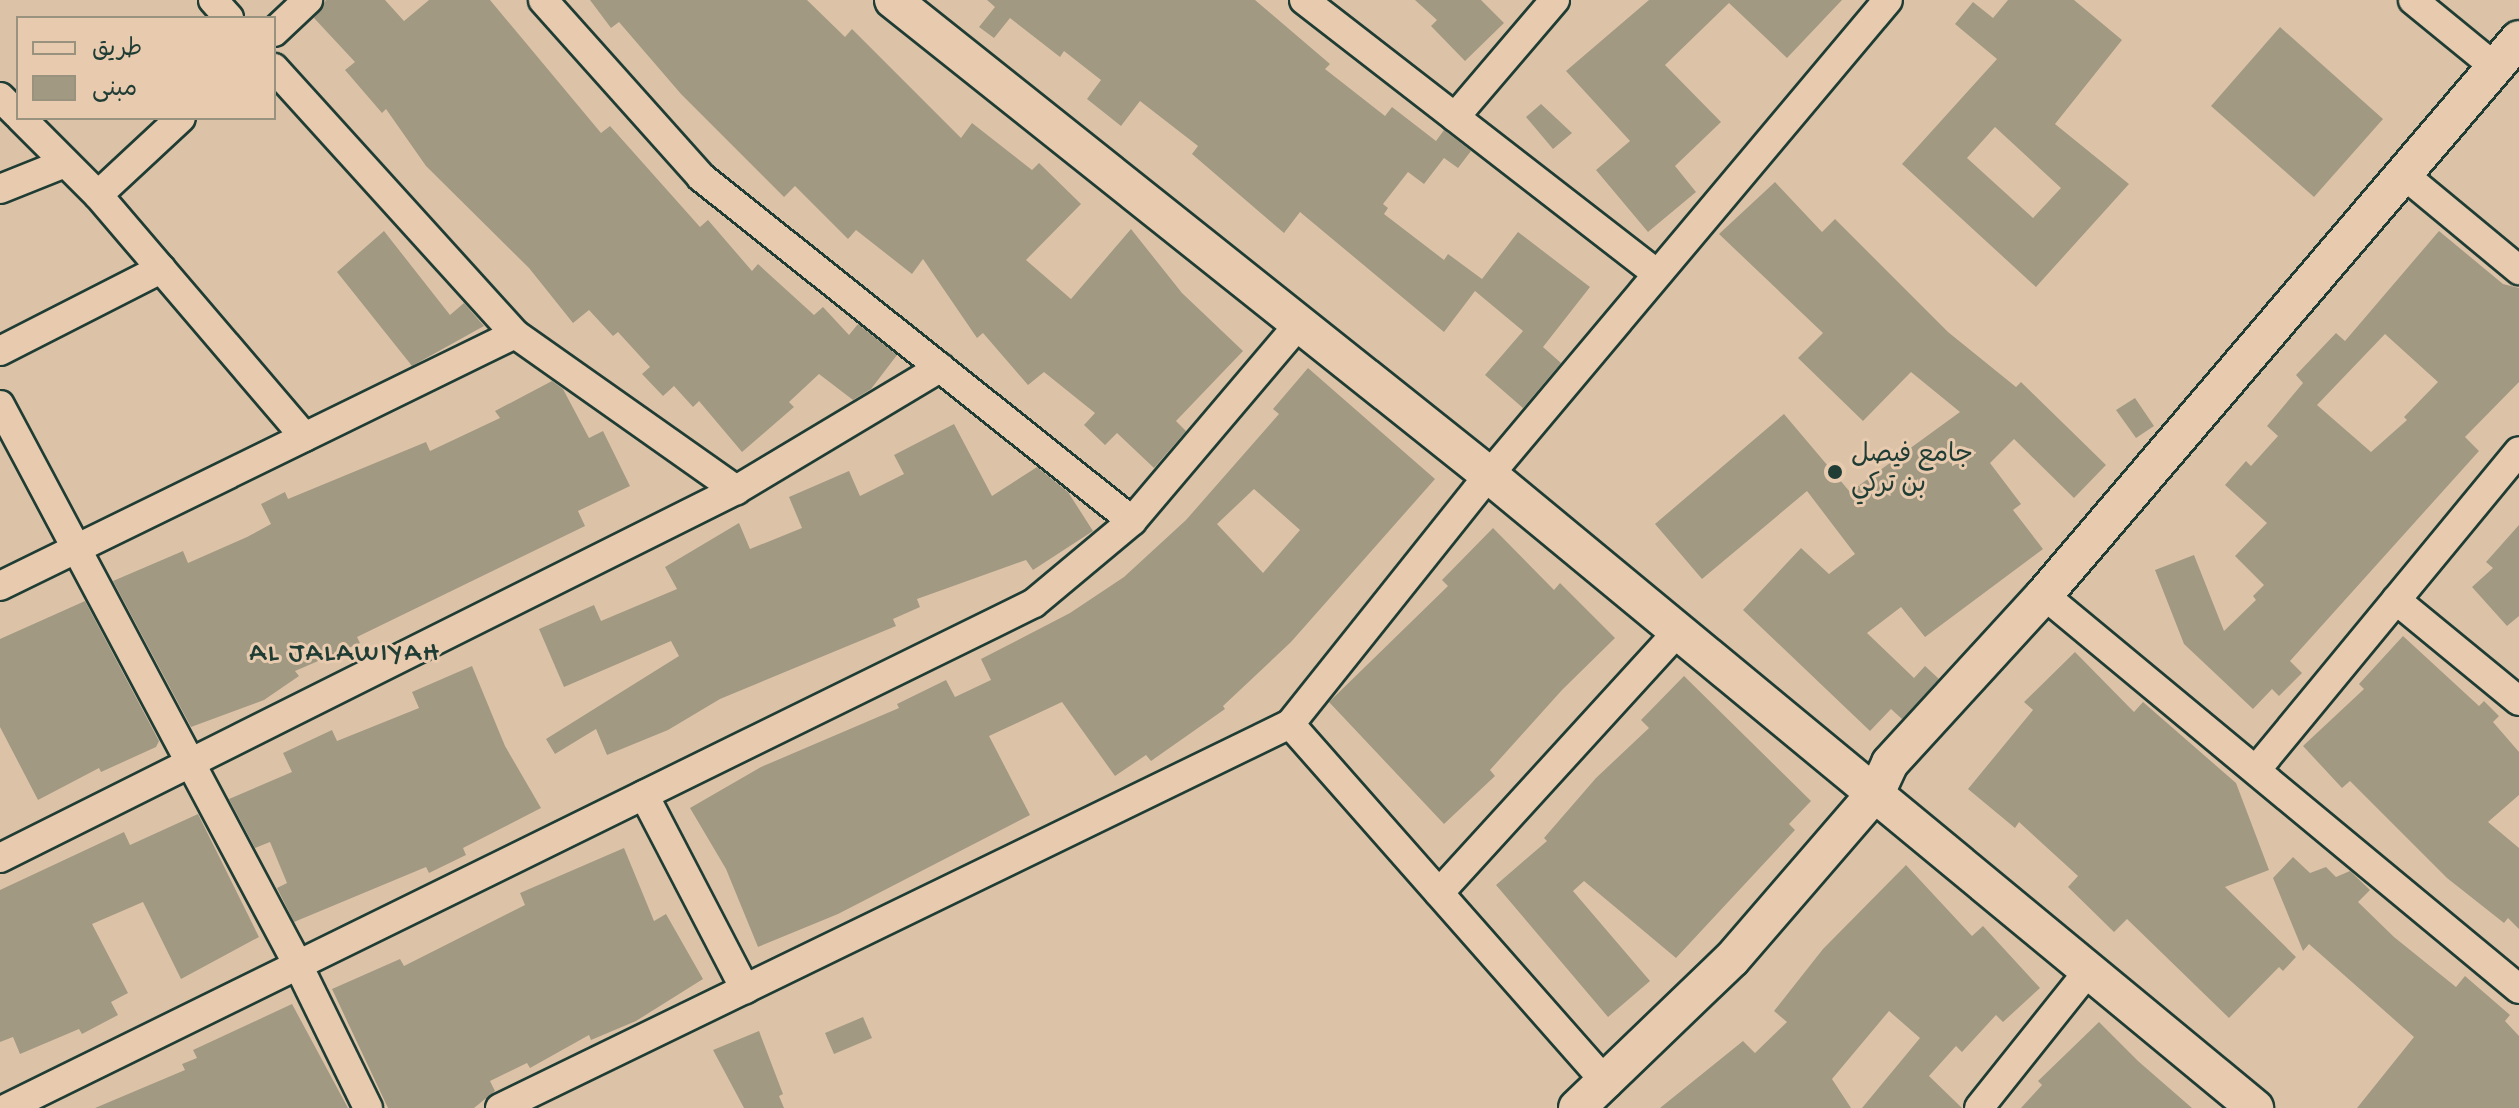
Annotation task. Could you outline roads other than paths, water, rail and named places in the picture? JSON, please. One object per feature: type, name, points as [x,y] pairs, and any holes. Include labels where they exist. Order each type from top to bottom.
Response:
[{"type":"street","points":[[213,0],[227,16]]},
{"type":"street","points":[[276,30],[308,0]]},
{"type":"street","points":[[543,0],[701,177],[1132,521]]},
{"type":"street","points":[[893,0],[1301,322],[1877,791],[2255,1108]]},
{"type":"street","points":[[1304,0],[1656,273]]},
{"type":"street","points":[[1455,117],[1555,0]]},
{"type":"street","points":[[500,1108],[1290,724],[1489,475],[1888,0]]},
{"type":"street","points":[[2413,0],[2495,67]]},
{"type":"street","points":[[1577,1108],[1607,1084],[1732,959],[1877,791],[1890,763],[2044,595],[2519,39]]},
{"type":"street","points":[[276,70],[515,334],[736,490]]},
{"type":"street","points":[[0,97],[16,112]]},
{"type":"street","points":[[24,120],[98,195],[305,437]]},
{"type":"street","points":[[98,195],[179,120]]},
{"type":"street","points":[[0,189],[65,163]]},
{"type":"street","points":[[2403,174],[2519,270]]},
{"type":"street","points":[[0,351],[161,269]]},
{"type":"street","points":[[0,1102],[6,1108],[1034,603],[1132,521],[1301,322]]},
{"type":"street","points":[[0,586],[515,334]]},
{"type":"street","points":[[0,858],[736,490],[940,368]]},
{"type":"street","points":[[0,405],[298,965],[368,1108]]},
{"type":"street","points":[[2256,770],[2519,451]]},
{"type":"street","points":[[2044,595],[2519,989]]},
{"type":"street","points":[[2396,600],[2519,701]]},
{"type":"street","points":[[1439,893],[1679,630]]},
{"type":"street","points":[[1290,724],[1607,1084]]},
{"type":"street","points":[[644,795],[745,989]]},
{"type":"street","points":[[1979,1108],[2090,969]]},
{"type":"place","name":"جامع فيصل بن تركي","points":[[1835,472]]},
{"type":"district","name":"AL JALAWIYAH","points":[[345,655]]}]
